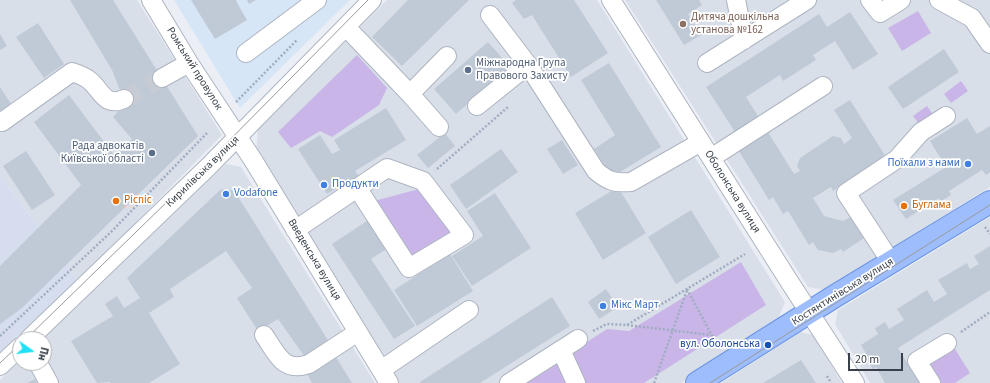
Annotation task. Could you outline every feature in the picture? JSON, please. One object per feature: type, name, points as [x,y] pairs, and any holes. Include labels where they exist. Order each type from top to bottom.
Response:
[{"type":"main road","name":"Костянтинівська вулиця","points":[[698,383],[990,202]]},
{"type":"street","name":"Ромський провулок","points":[[151,0],[189,63],[238,137]]},
{"type":"street","points":[[246,53],[317,0]]},
{"type":"street","name":"Кирилівська вулиця","points":[[37,331],[238,137],[372,0]]},
{"type":"street","name":"Оболонська вулиця","points":[[611,0],[851,381]]},
{"type":"street","points":[[736,0],[744,40]]},
{"type":"street","points":[[870,0],[880,13],[901,0]]},
{"type":"street","points":[[939,0],[972,18],[990,44]]},
{"type":"street","points":[[707,63],[801,2]]},
{"type":"street","points":[[490,16],[528,65],[596,171],[606,180],[619,183],[631,182],[701,142]]},
{"type":"street","points":[[346,26],[439,127]]},
{"type":"street","points":[[410,94],[447,56]]},
{"type":"street","points":[[162,78],[189,63]]},
{"type":"street","points":[[477,106],[528,65]]},
{"type":"street","points":[[2,122],[72,72],[82,75],[90,80],[107,100],[118,102],[124,99]]},
{"type":"street","points":[[711,158],[823,86]]},
{"type":"street","points":[[891,262],[846,193],[897,159],[921,132],[946,116]]},
{"type":"street","name":"Введенська вулиця","points":[[238,137],[385,377]]},
{"type":"street","points":[[296,230],[358,189],[386,168],[423,181],[464,235],[409,268],[358,189]]},
{"type":"street","points":[[385,377],[469,310]]},
{"type":"street","points":[[264,335],[282,361],[290,366],[300,367],[309,364],[358,332]]},
{"type":"street","points":[[509,383],[578,339]]},
{"type":"street","points":[[931,383],[917,361],[947,342]]},
{"type":"street","points":[[561,350],[576,383]]},
{"type":"street","points":[[0,366],[12,355]]},
{"type":"street","points":[[42,371],[49,383]]},
{"type":"path","points":[[235,104],[297,39]]},
{"type":"path","points":[[423,181],[509,106]]},
{"type":"path","points":[[0,336],[111,232],[208,132]]},
{"type":"path","points":[[627,325],[745,254]]},
{"type":"path","points":[[654,383],[687,289]]},
{"type":"path","points":[[687,289],[717,345]]},
{"type":"path","points":[[947,342],[990,312]]},
{"type":"path","points":[[578,339],[608,324],[712,335]]},
{"type":"shaded area","points":[[0,0],[137,0],[222,135],[78,281],[0,175]]},
{"type":"shaded area","points":[[174,0],[350,0],[240,108]]},
{"type":"shaded area","points":[[387,0],[597,0],[785,302],[777,322],[681,383],[397,383],[256,152],[258,129]]},
{"type":"shaded area","points":[[625,0],[990,0],[990,187],[824,290],[808,287]]},
{"type":"shaded area","points":[[918,11],[931,33],[902,51],[888,28]]},
{"type":"shaded area","points":[[357,55],[387,88],[379,105],[332,137],[320,131],[291,148],[278,132]]},
{"type":"shaded area","points":[[961,81],[968,91],[951,103],[944,94]]},
{"type":"shaded area","points":[[927,106],[934,116],[920,125],[913,116]]},
{"type":"shaded area","points":[[226,164],[241,167],[375,383],[0,383],[0,380],[12,369],[12,371],[52,371],[51,331]]},
{"type":"shaded area","points":[[0,175],[78,281],[25,331],[12,331],[12,344],[0,355]]},
{"type":"shaded area","points":[[419,189],[455,232],[411,260],[374,201]]},
{"type":"shaded area","points":[[990,217],[990,383],[870,383],[835,324],[838,310]]},
{"type":"shaded area","points":[[741,262],[766,305],[644,383],[524,383],[607,329],[629,331]]},
{"type":"shaded area","points":[[800,332],[813,335],[842,383],[721,383]]},
{"type":"shaded area","points":[[955,349],[970,373],[955,383],[938,383],[927,366]]},
{"type":"building","points":[[70,0],[113,0],[198,136],[22,308],[0,324],[0,266],[81,185],[34,122],[69,95],[114,155],[132,139],[113,117],[125,103],[112,70]]},
{"type":"building","points":[[191,0],[237,0],[236,1],[247,20],[215,39]]},
{"type":"building","points":[[247,0],[256,0],[249,4]]},
{"type":"building","points":[[408,0],[469,0],[402,66],[372,37]]},
{"type":"building","points":[[516,0],[574,0],[608,53],[571,77],[532,15],[524,19],[512,3]]},
{"type":"building","name":"Дитяча дошкільна установа №162","points":[[656,0],[699,0],[702,5],[688,14],[701,35],[684,45]]},
{"type":"building","points":[[850,12],[878,54],[853,70],[835,41],[813,55],[816,60],[783,81],[780,75],[746,97],[758,116],[735,132],[706,87],[819,14],[827,27]]},
{"type":"building","points":[[38,23],[64,64],[44,78],[16,37]]},
{"type":"building","points":[[0,34],[7,46],[0,50]]},
{"type":"building","points":[[488,42],[510,67],[456,114],[434,89]]},
{"type":"building","points":[[944,49],[959,72],[903,109],[888,87]]},
{"type":"building","points":[[609,63],[661,147],[612,177],[594,149],[615,135],[581,80]]},
{"type":"building","points":[[0,87],[15,110],[0,120]]},
{"type":"building","points":[[850,100],[886,157],[833,191],[831,187],[813,198],[824,216],[843,221],[851,217],[864,238],[843,252],[841,249],[833,253],[818,250],[813,242],[809,245],[788,211],[783,214],[773,197],[769,200],[737,148],[766,129],[794,174],[800,171],[797,166],[800,158],[833,136],[841,138],[844,144],[852,138],[834,110]]},
{"type":"building","points":[[386,108],[406,140],[355,171],[363,183],[350,191],[345,183],[327,194],[298,149],[320,135],[332,154],[340,150],[334,140]]},
{"type":"building","points":[[967,118],[977,134],[990,126],[990,172],[986,175],[982,170],[949,191],[951,195],[940,202],[939,198],[906,219],[893,200],[946,167],[930,141]]},
{"type":"building","points":[[445,133],[455,146],[428,168],[417,155]]},
{"type":"building","points":[[562,140],[578,165],[563,174],[547,149]]},
{"type":"building","points":[[501,149],[518,172],[466,209],[450,185]]},
{"type":"building","points":[[26,151],[55,195],[32,210],[3,166]]},
{"type":"building","points":[[618,187],[646,233],[603,260],[575,213]]},
{"type":"building","points":[[222,189],[235,192],[331,345],[307,360],[278,319],[258,331],[237,298],[252,288],[226,251],[170,289],[174,297],[149,313],[180,364],[149,383],[97,383],[71,341],[113,316],[105,304],[117,296],[124,308],[140,298],[127,278]]},
{"type":"building","points":[[495,193],[531,248],[472,286],[452,256],[483,236],[467,211]]},
{"type":"building","points":[[691,210],[720,257],[676,284],[648,237]]},
{"type":"building","points":[[373,217],[391,246],[371,259],[415,326],[394,339],[332,244]]},
{"type":"building","points":[[990,246],[990,290],[898,348],[920,383],[885,383],[876,367],[873,369],[866,358],[868,357],[861,345],[878,334],[875,328],[885,322],[889,329],[904,320],[897,309],[927,290],[934,302],[947,294],[938,280],[967,263],[970,269],[979,264],[974,256]]},
{"type":"building","points":[[450,254],[473,291],[417,326],[394,290]]},
{"type":"building","points":[[606,289],[618,307],[599,319],[588,302]]},
{"type":"building","points":[[552,297],[570,326],[480,383],[420,383],[420,382]]},
{"type":"building","points":[[334,354],[352,383],[312,383],[306,372]]},
{"type":"building","points":[[801,360],[816,383],[763,383]]},
{"type":"building","points":[[35,379],[37,383],[27,383]]},
{"type":"tunnel","points":[[124,99],[162,78]]},
{"type":"tram line","points":[[34,331],[208,162],[368,0]]},
{"type":"tram line","points":[[710,383],[990,205]]},
{"type":"tram line","points":[[0,363],[12,352]]},
{"type":"place","name":"Дитяча дошкільна установа №162","points":[[683,24]]},
{"type":"place","name":"Міжнародна Група Правового Захисту","points":[[468,70]]},
{"type":"place","name":"Рада адвокатів Київської області","points":[[152,153]]},
{"type":"place","name":"Поїхали з нами","points":[[968,164]]},
{"type":"place","name":"Продукти","points":[[324,185]]},
{"type":"place","name":"Vodafone","points":[[226,194]]},
{"type":"place","name":"Picnic","points":[[116,201]]},
{"type":"place","name":"Буглама","points":[[904,206]]},
{"type":"place","name":"Мікс Март","points":[[603,306]]},
{"type":"place","name":"вул. Оболонська","points":[[768,345]]}]
